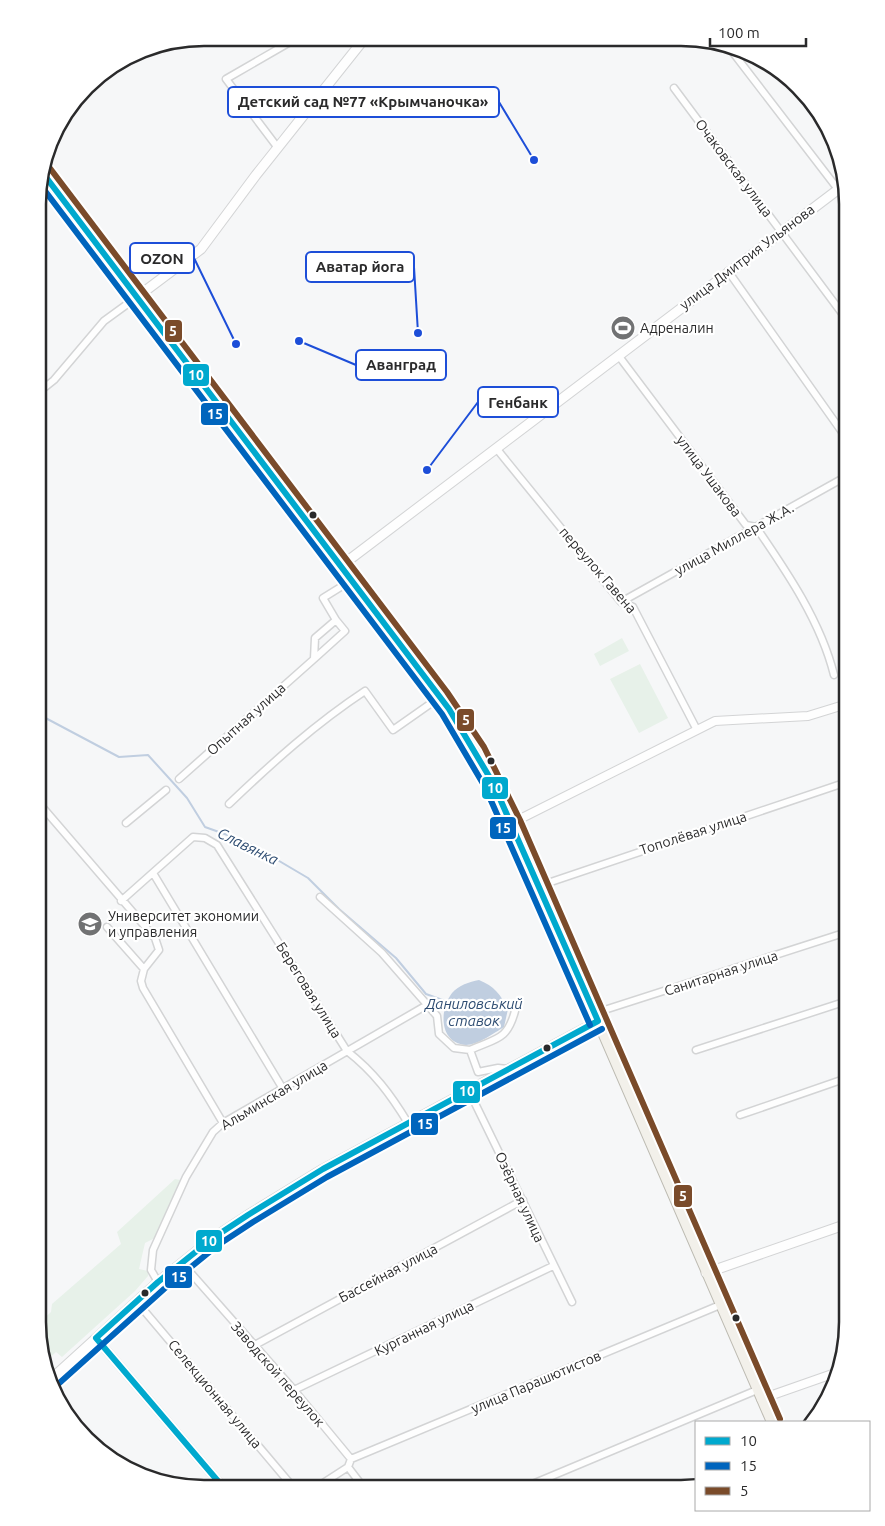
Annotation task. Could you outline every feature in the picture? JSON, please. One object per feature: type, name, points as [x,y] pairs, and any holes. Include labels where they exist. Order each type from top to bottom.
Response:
[{"type":"main road","points":[[137,298],[201,249],[358,47]]},
{"type":"main road","points":[[49,181],[440,697],[476,752],[512,823],[772,1421]]},
{"type":"main road","name":"улица Дмитрия Ульянова","points":[[341,566],[838,190]]},
{"type":"main road","points":[[56,1374],[158,1282],[214,1238],[248,1215],[323,1169],[509,1069],[597,1017]]},
{"type":"main road","points":[[706,1272],[838,1227]]},
{"type":"street","points":[[278,148],[226,79],[282,47]]},
{"type":"street","points":[[737,58],[837,182]]},
{"type":"street","name":"Очаковская улица","points":[[674,88],[839,308]]},
{"type":"street","points":[[728,271],[839,427]]},
{"type":"street","points":[[46,386],[54,380],[104,321],[137,298]]},
{"type":"street","name":"улица Ушакова","points":[[618,355],[746,525],[756,527],[784,568],[828,650],[834,676]]},
{"type":"street","name":"переулок Гавена","points":[[496,448],[621,602],[632,607],[697,730]]},
{"type":"street","name":"улица Миллера Ж.А.","points":[[621,602],[839,481]]},
{"type":"street","name":"Опытная улица","points":[[179,779],[345,632],[323,598],[352,580]]},
{"type":"street","points":[[314,659],[315,638],[336,620]]},
{"type":"street","points":[[229,804],[276,759],[326,716],[365,690],[393,730],[440,697]]},
{"type":"street","points":[[512,823],[715,721],[808,716],[839,707]]},
{"type":"street","name":"Тополёвая улица","points":[[539,886],[838,785]]},
{"type":"street","points":[[126,824],[166,790]]},
{"type":"street","points":[[46,812],[158,945],[159,950],[144,969],[141,981],[143,988],[223,1123]]},
{"type":"street","name":"Береговая улица","points":[[153,873],[193,837],[205,838],[218,845],[348,1051],[368,1068],[385,1087],[408,1123]]},
{"type":"street","points":[[121,901],[153,873],[283,1089]]},
{"type":"street","points":[[320,897],[382,953],[437,1016],[439,1034],[454,1048],[470,1050],[506,1034],[511,1026],[515,1011]]},
{"type":"street","points":[[107,927],[144,969]]},
{"type":"street","name":"Санитарная улица","points":[[597,1017],[838,935]]},
{"type":"street","points":[[696,1050],[838,1004]]},
{"type":"street","name":"Альминская улица","points":[[158,1282],[151,1270],[153,1250],[186,1177],[213,1132],[223,1123],[427,1005]]},
{"type":"street","points":[[470,1050],[478,1072],[498,1068],[509,1069]]},
{"type":"street","points":[[740,1115],[838,1081]]},
{"type":"street","name":"Озёрная улица","points":[[469,1091],[572,1302]]},
{"type":"street","name":"Бассейная улица","points":[[253,1346],[523,1200]]},
{"type":"street","name":"Заводской переулок","points":[[182,1264],[294,1390],[351,1459]]},
{"type":"street","name":"Курганная улица","points":[[294,1390],[553,1266]]},
{"type":"street","name":"Селекционная улица","points":[[136,1302],[287,1480]]},
{"type":"street","name":"улица Парашютистов","points":[[351,1459],[720,1305]]},
{"type":"street","points":[[96,1338],[217,1480]]},
{"type":"street","points":[[543,1480],[759,1394],[829,1375]]},
{"type":"street","points":[[328,1480],[348,1467],[351,1459]]},
{"type":"street","points":[[348,1467],[358,1480]]},
{"type":"shaded area","points":[[622,638],[629,651],[600,666],[594,654]]},
{"type":"shaded area","points":[[640,664],[668,718],[639,733],[610,679]]},
{"type":"shaded area","points":[[175,1179],[180,1180],[177,1192],[157,1237],[145,1243],[139,1269],[148,1271],[148,1276],[135,1291],[62,1357],[56,1352],[51,1357],[46,1317],[51,1312],[52,1304],[121,1244],[117,1232]]},
{"type":"water","name":"Даниловський ставок","points":[[479,980],[493,988],[500,995],[508,1009],[504,1027],[476,1043],[466,1045],[457,1043],[446,1032],[444,1025],[445,1008],[455,990],[464,984]]},
{"type":"waterway","name":"Славянка","points":[[46,718],[119,757],[148,755],[187,798],[205,827],[247,842],[308,878],[339,909],[396,958],[426,994],[448,1002]]},
{"type":"transit line","name":"5","points":[[51,170],[447,692],[484,747],[520,820],[780,1419]]},
{"type":"transit line","name":"10","points":[[49,181],[449,709],[493,783],[598,1021]]},
{"type":"transit line","name":"15","points":[[47,194],[442,714],[485,787],[590,1025]]},
{"type":"transit line","name":"10","points":[[96,1338],[158,1282],[213,1238],[248,1215],[323,1169],[598,1021]]},
{"type":"transit line","name":"15","points":[[60,1383],[164,1289],[218,1245],[253,1222],[327,1177],[602,1029]]},
{"type":"transit line","name":"10","points":[[96,1338],[217,1480]]},
{"type":"place","name":"Детский сад №77 «Крымчаночка»","points":[[534,160]]},
{"type":"place","name":"Адреналин","points":[[623,328]]},
{"type":"place","name":"Аватар йога","points":[[418,333]]},
{"type":"place","name":"Аванград","points":[[299,341]]},
{"type":"place","name":"OZON","points":[[236,344]]},
{"type":"place","name":"Генбанк","points":[[427,470]]},
{"type":"place","name":"Университет экономии и управления","points":[[90,924]]}]
